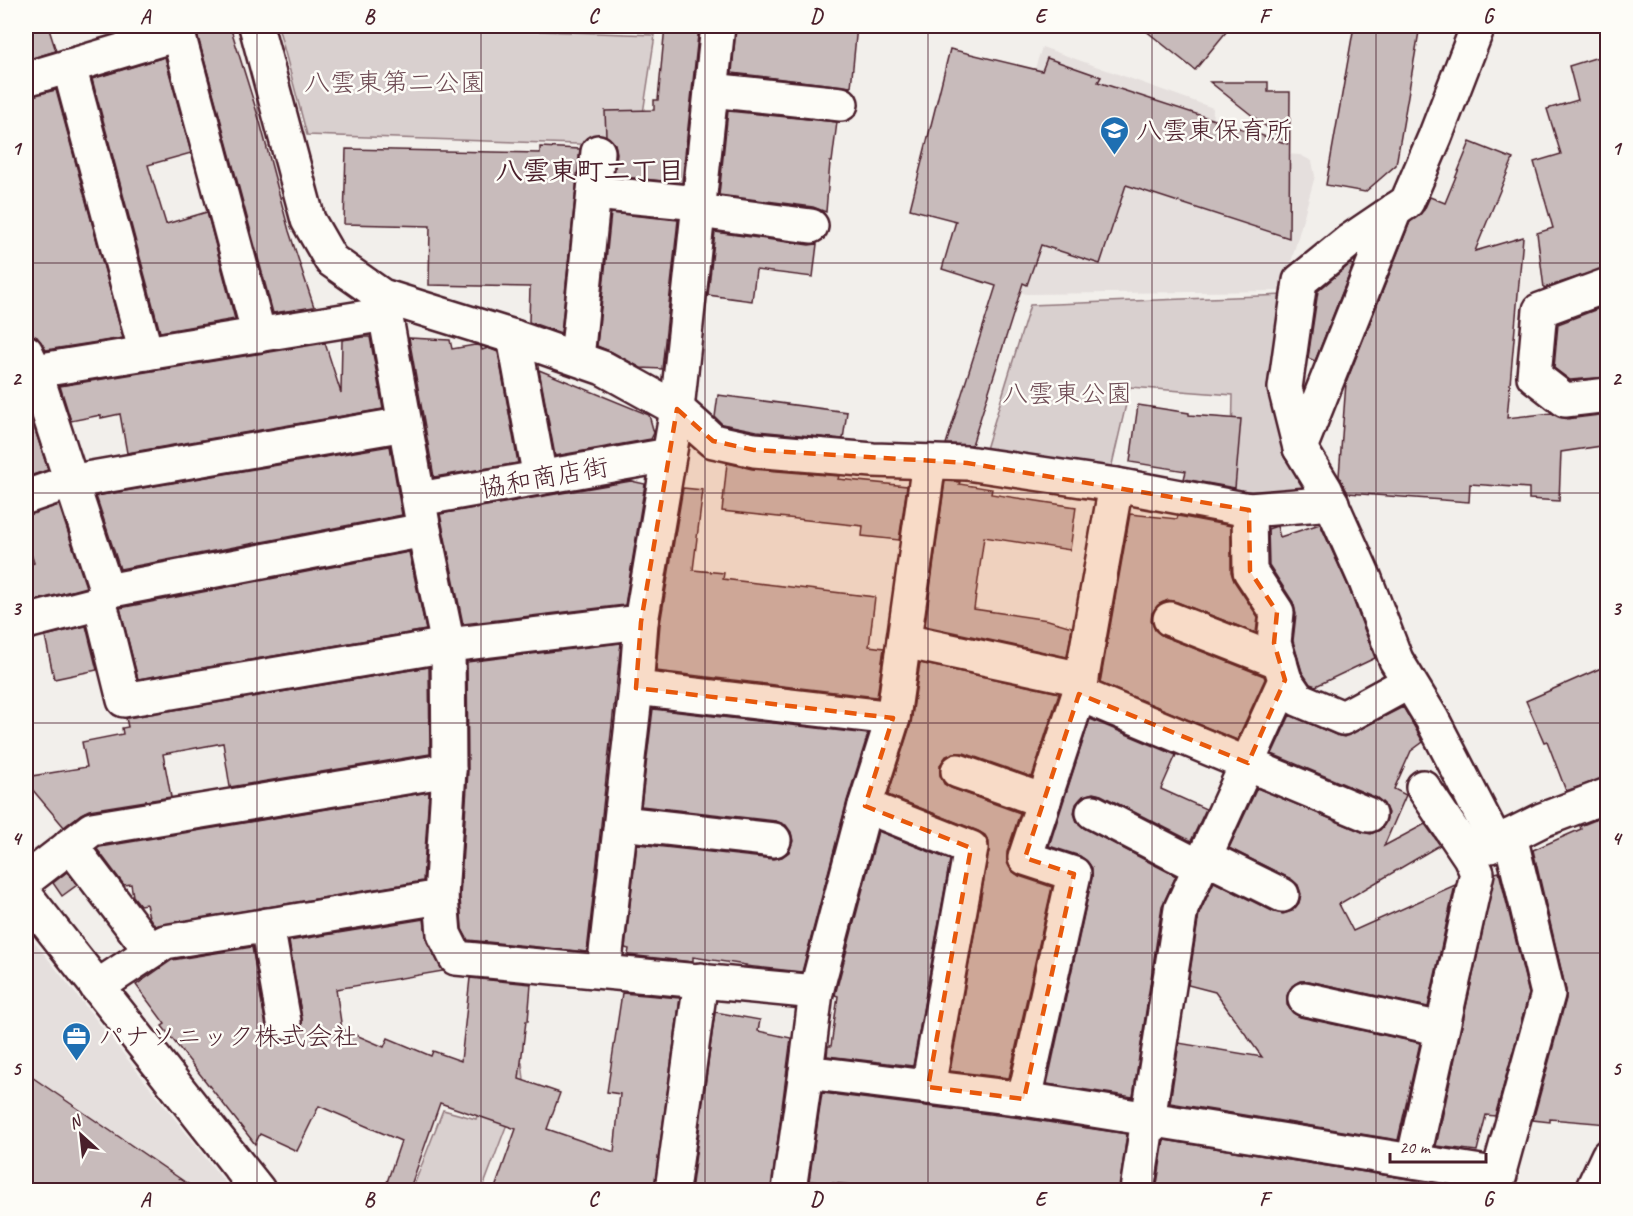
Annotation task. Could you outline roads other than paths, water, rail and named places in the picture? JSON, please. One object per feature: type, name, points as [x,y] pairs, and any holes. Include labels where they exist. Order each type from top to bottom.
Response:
[{"type":"street","points":[[256,26],[308,220],[330,260],[384,305],[514,337],[603,368],[677,409],[713,441],[754,450],[873,460],[967,463],[1116,485],[1249,510],[1332,503]]},
{"type":"street","points":[[604,970],[636,688],[641,622],[677,409],[718,26]]},
{"type":"street","points":[[806,1072],[1024,1099],[1413,1161],[1497,1183],[1548,994],[1492,845],[1432,719],[1396,660],[1365,579],[1332,503],[1300,448],[1285,388],[1300,281],[1348,242],[1407,202],[1436,137],[1478,26]]},
{"type":"street","points":[[26,79],[177,30],[259,335]]},
{"type":"street","points":[[69,66],[146,353]]},
{"type":"street","points":[[711,90],[841,104]]},
{"type":"street","points":[[577,358],[598,152]]},
{"type":"street","points":[[594,193],[811,226]]},
{"type":"street","points":[[1300,448],[1395,210]]},
{"type":"street","points":[[1608,285],[1540,310],[1534,376],[1565,400],[1608,395]]},
{"type":"street","points":[[384,305],[259,335],[146,353],[30,361],[103,597],[124,700],[448,645],[641,622]]},
{"type":"street","points":[[384,305],[448,645],[450,771],[441,897],[444,934],[456,958],[604,970],[816,992]]},
{"type":"street","points":[[514,337],[540,478]]},
{"type":"street","points":[[26,497],[69,482],[405,424]]},
{"type":"street","name":"協和商店街","points":[[26,622],[103,597],[422,515],[540,478],[669,455]]},
{"type":"street","points":[[789,1191],[816,992],[865,806],[893,718],[929,462]]},
{"type":"street","points":[[1024,1099],[1074,874],[1025,858],[1080,687],[1116,485]]},
{"type":"street","points":[[1249,510],[1250,571],[1277,612],[1274,643],[1282,671],[1298,699],[1343,718],[1409,682]]},
{"type":"street","points":[[1170,619],[1282,671]]},
{"type":"street","points":[[904,641],[1080,687],[1369,815]]},
{"type":"street","points":[[1137,1191],[1182,909],[1248,763],[1282,671]]},
{"type":"street","points":[[636,688],[893,718]]},
{"type":"street","points":[[26,880],[92,829],[450,771]]},
{"type":"street","points":[[958,771],[1044,801]]},
{"type":"street","points":[[1423,787],[1492,845]]},
{"type":"street","points":[[1413,1161],[1477,873],[1492,845],[1542,820],[1608,795]]},
{"type":"street","points":[[865,806],[971,848],[928,1087]]},
{"type":"street","points":[[1093,812],[1203,862],[1282,894]]},
{"type":"street","points":[[621,823],[774,840]]},
{"type":"street","points":[[70,845],[151,951]]},
{"type":"street","points":[[26,896],[258,1191]]},
{"type":"street","points":[[97,987],[165,942],[441,897]]},
{"type":"street","points":[[267,925],[284,1022]]},
{"type":"street","points":[[672,1191],[701,980]]},
{"type":"street","points":[[1305,999],[1442,1029]]},
{"type":"street","points":[[1592,1191],[1608,1156]]},
{"type":"place","name":"八雲東保育所","points":[[1115,156]]},
{"type":"place","name":"パナソニック株式会社","points":[[77,1062]]},
{"type":"district","name":"八雲東町二丁目","points":[[590,171]]},
{"type":"park label","name":"八雲東第二公園","points":[[395,82]]},
{"type":"park label","name":"八雲東公園","points":[[1067,393]]}]
